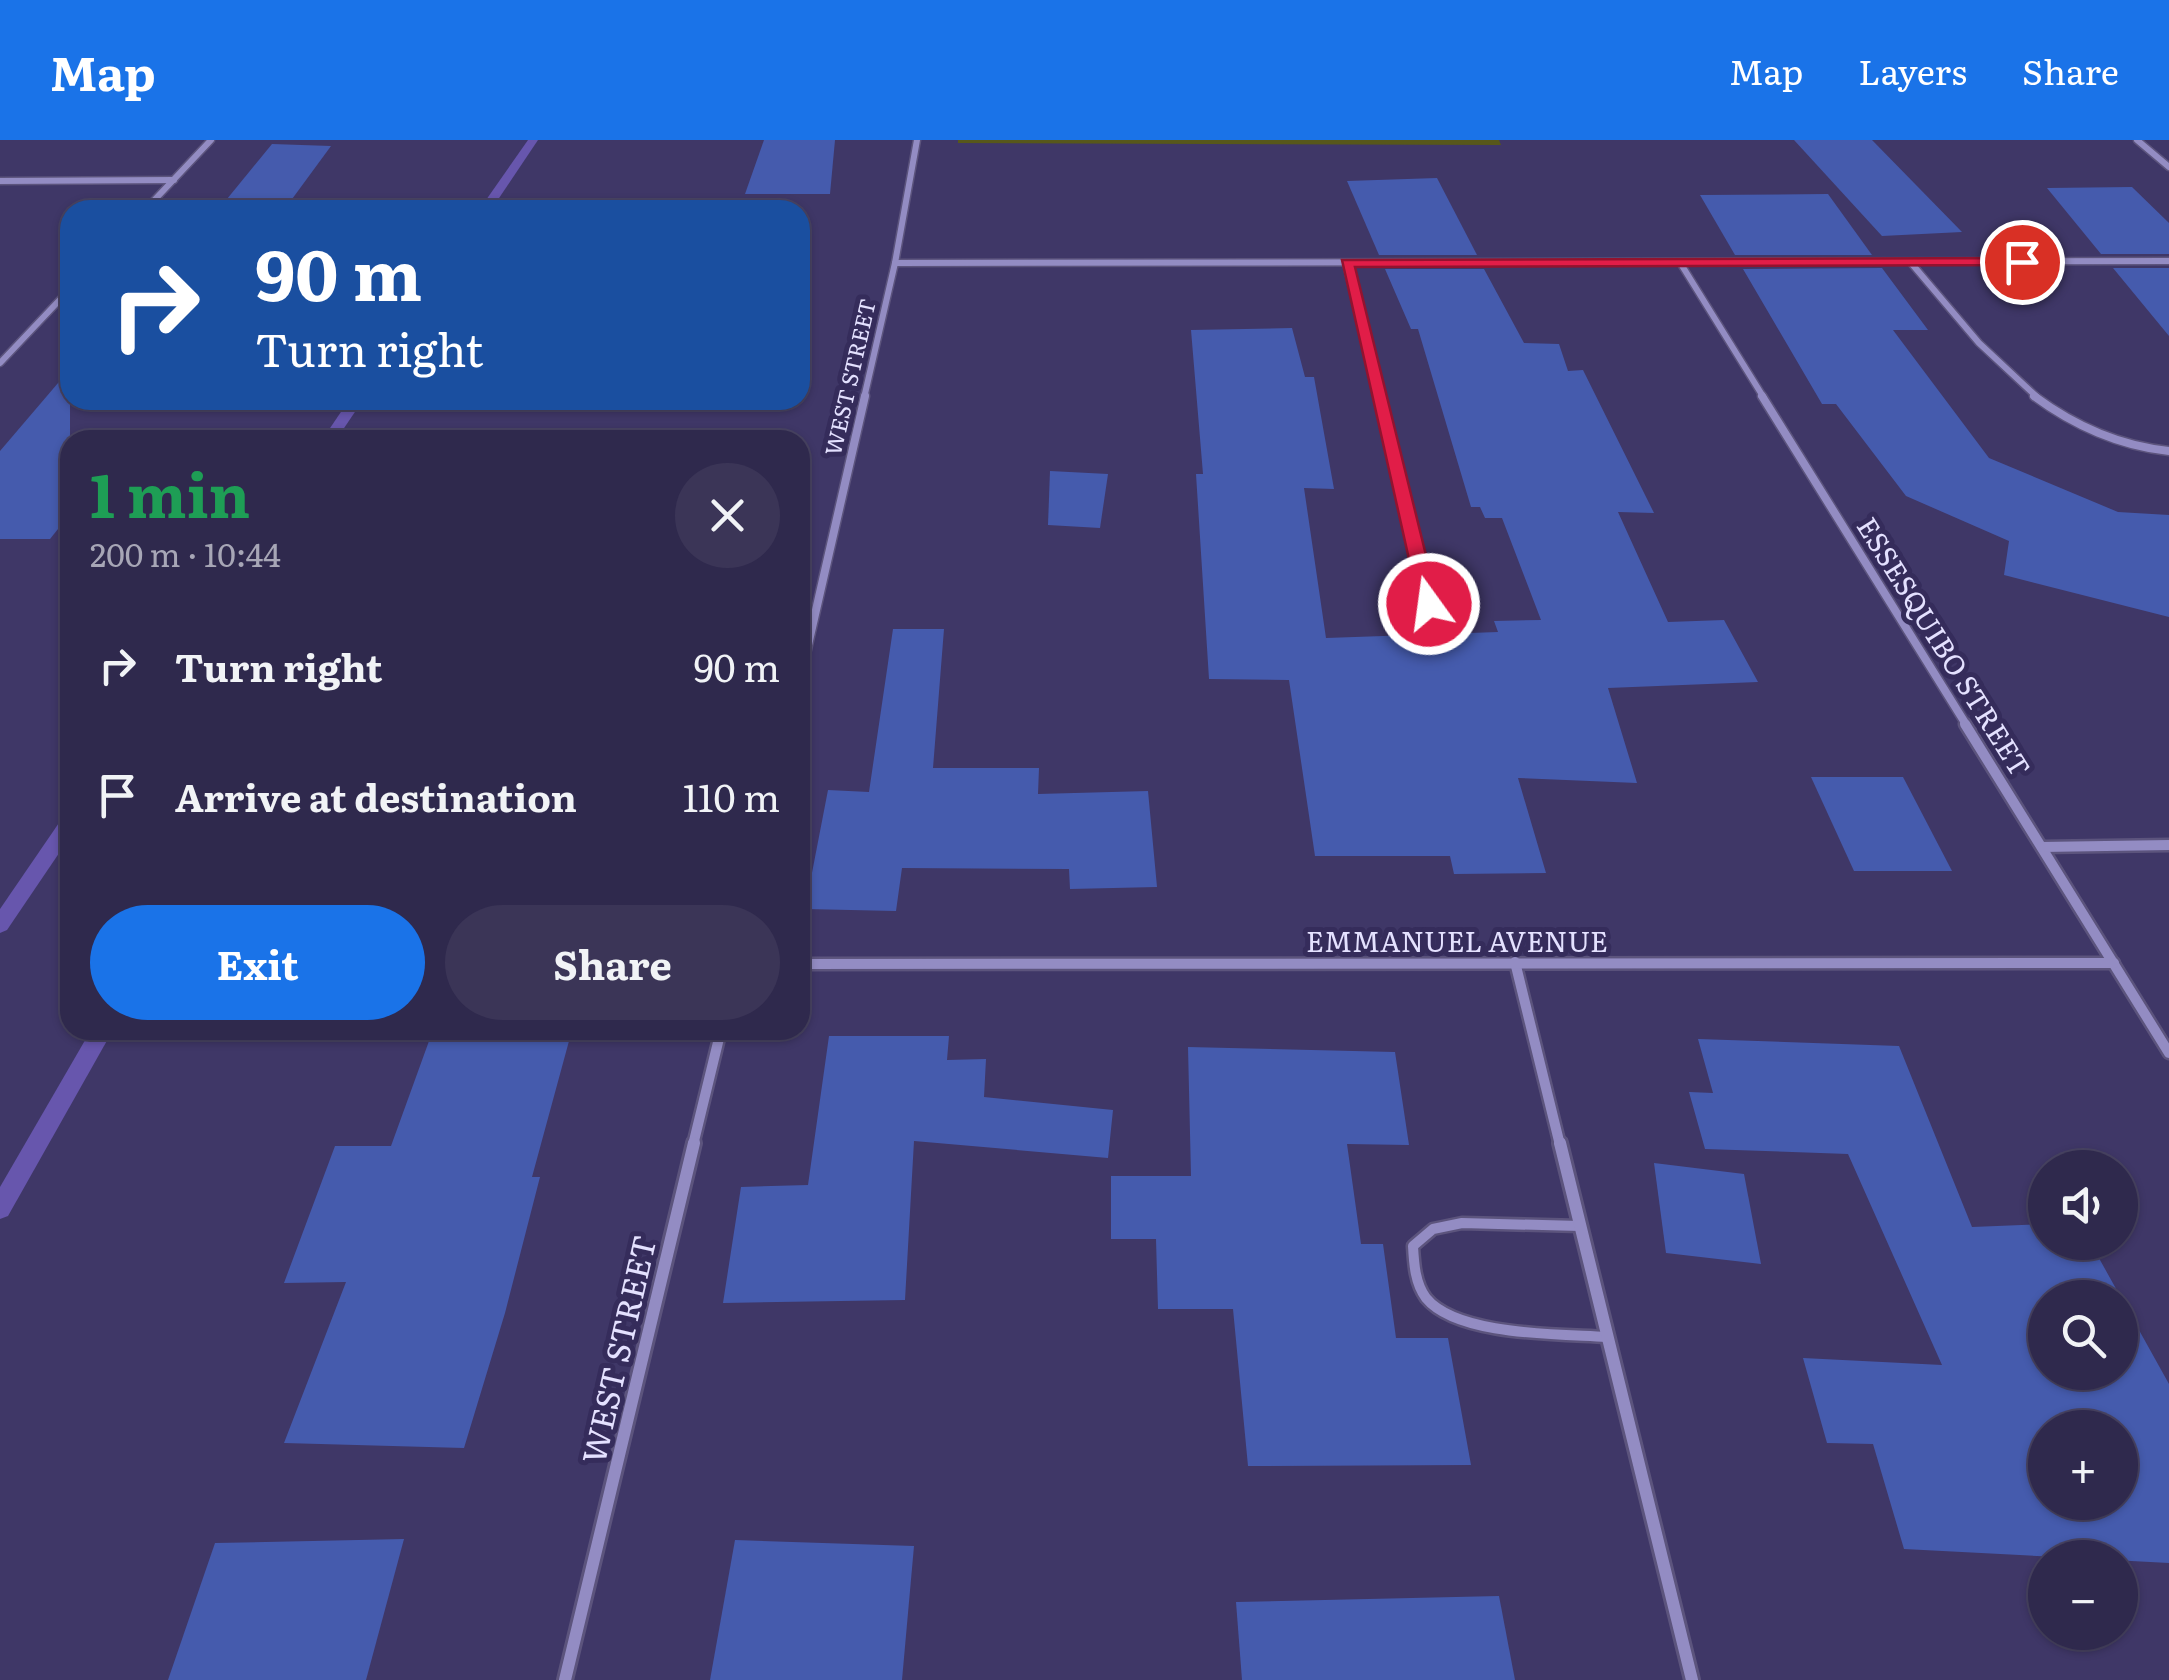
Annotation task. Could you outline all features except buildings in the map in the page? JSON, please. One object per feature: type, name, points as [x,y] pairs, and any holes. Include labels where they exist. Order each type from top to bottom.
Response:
[{"type":"street","points":[[155,200],[211,140]]},
{"type":"street","name":"WEST STREET","points":[[810,636],[895,263],[917,140]]},
{"type":"street","points":[[2137,140],[2169,167]]},
{"type":"street","points":[[0,180],[174,180]]},
{"type":"street","points":[[895,263],[2169,261]]},
{"type":"street","points":[[1346,263],[1429,604]]},
{"type":"street","name":"ESSESQUIBO STREET","points":[[1682,264],[2169,1053]]},
{"type":"street","points":[[1912,264],[2019,386],[2044,406],[2105,435],[2169,451]]},
{"type":"street","points":[[0,363],[60,300]]},
{"type":"street","points":[[2042,848],[2169,845]]},
{"type":"street","points":[[1514,962],[1692,1680]]},
{"type":"street","name":"EMMANUEL AVENUE","points":[[810,964],[2114,963]]},
{"type":"street","name":"WEST STREET","points":[[566,1680],[719,1040]]},
{"type":"lane","points":[[1580,1226],[1462,1223],[1433,1229],[1413,1246],[1414,1274],[1431,1303],[1460,1319],[1606,1337]]},
{"type":"shaded area","points":[[1499,140],[1501,145],[958,143]]},
{"type":"waterway","points":[[492,200],[533,140]]},
{"type":"waterway","points":[[336,430],[349,410]]},
{"type":"waterway","points":[[0,925],[60,837]]},
{"type":"waterway","points":[[0,1209],[96,1040]]},
{"type":"route","points":[[1429,604],[1346,263],[2022,262]]}]
